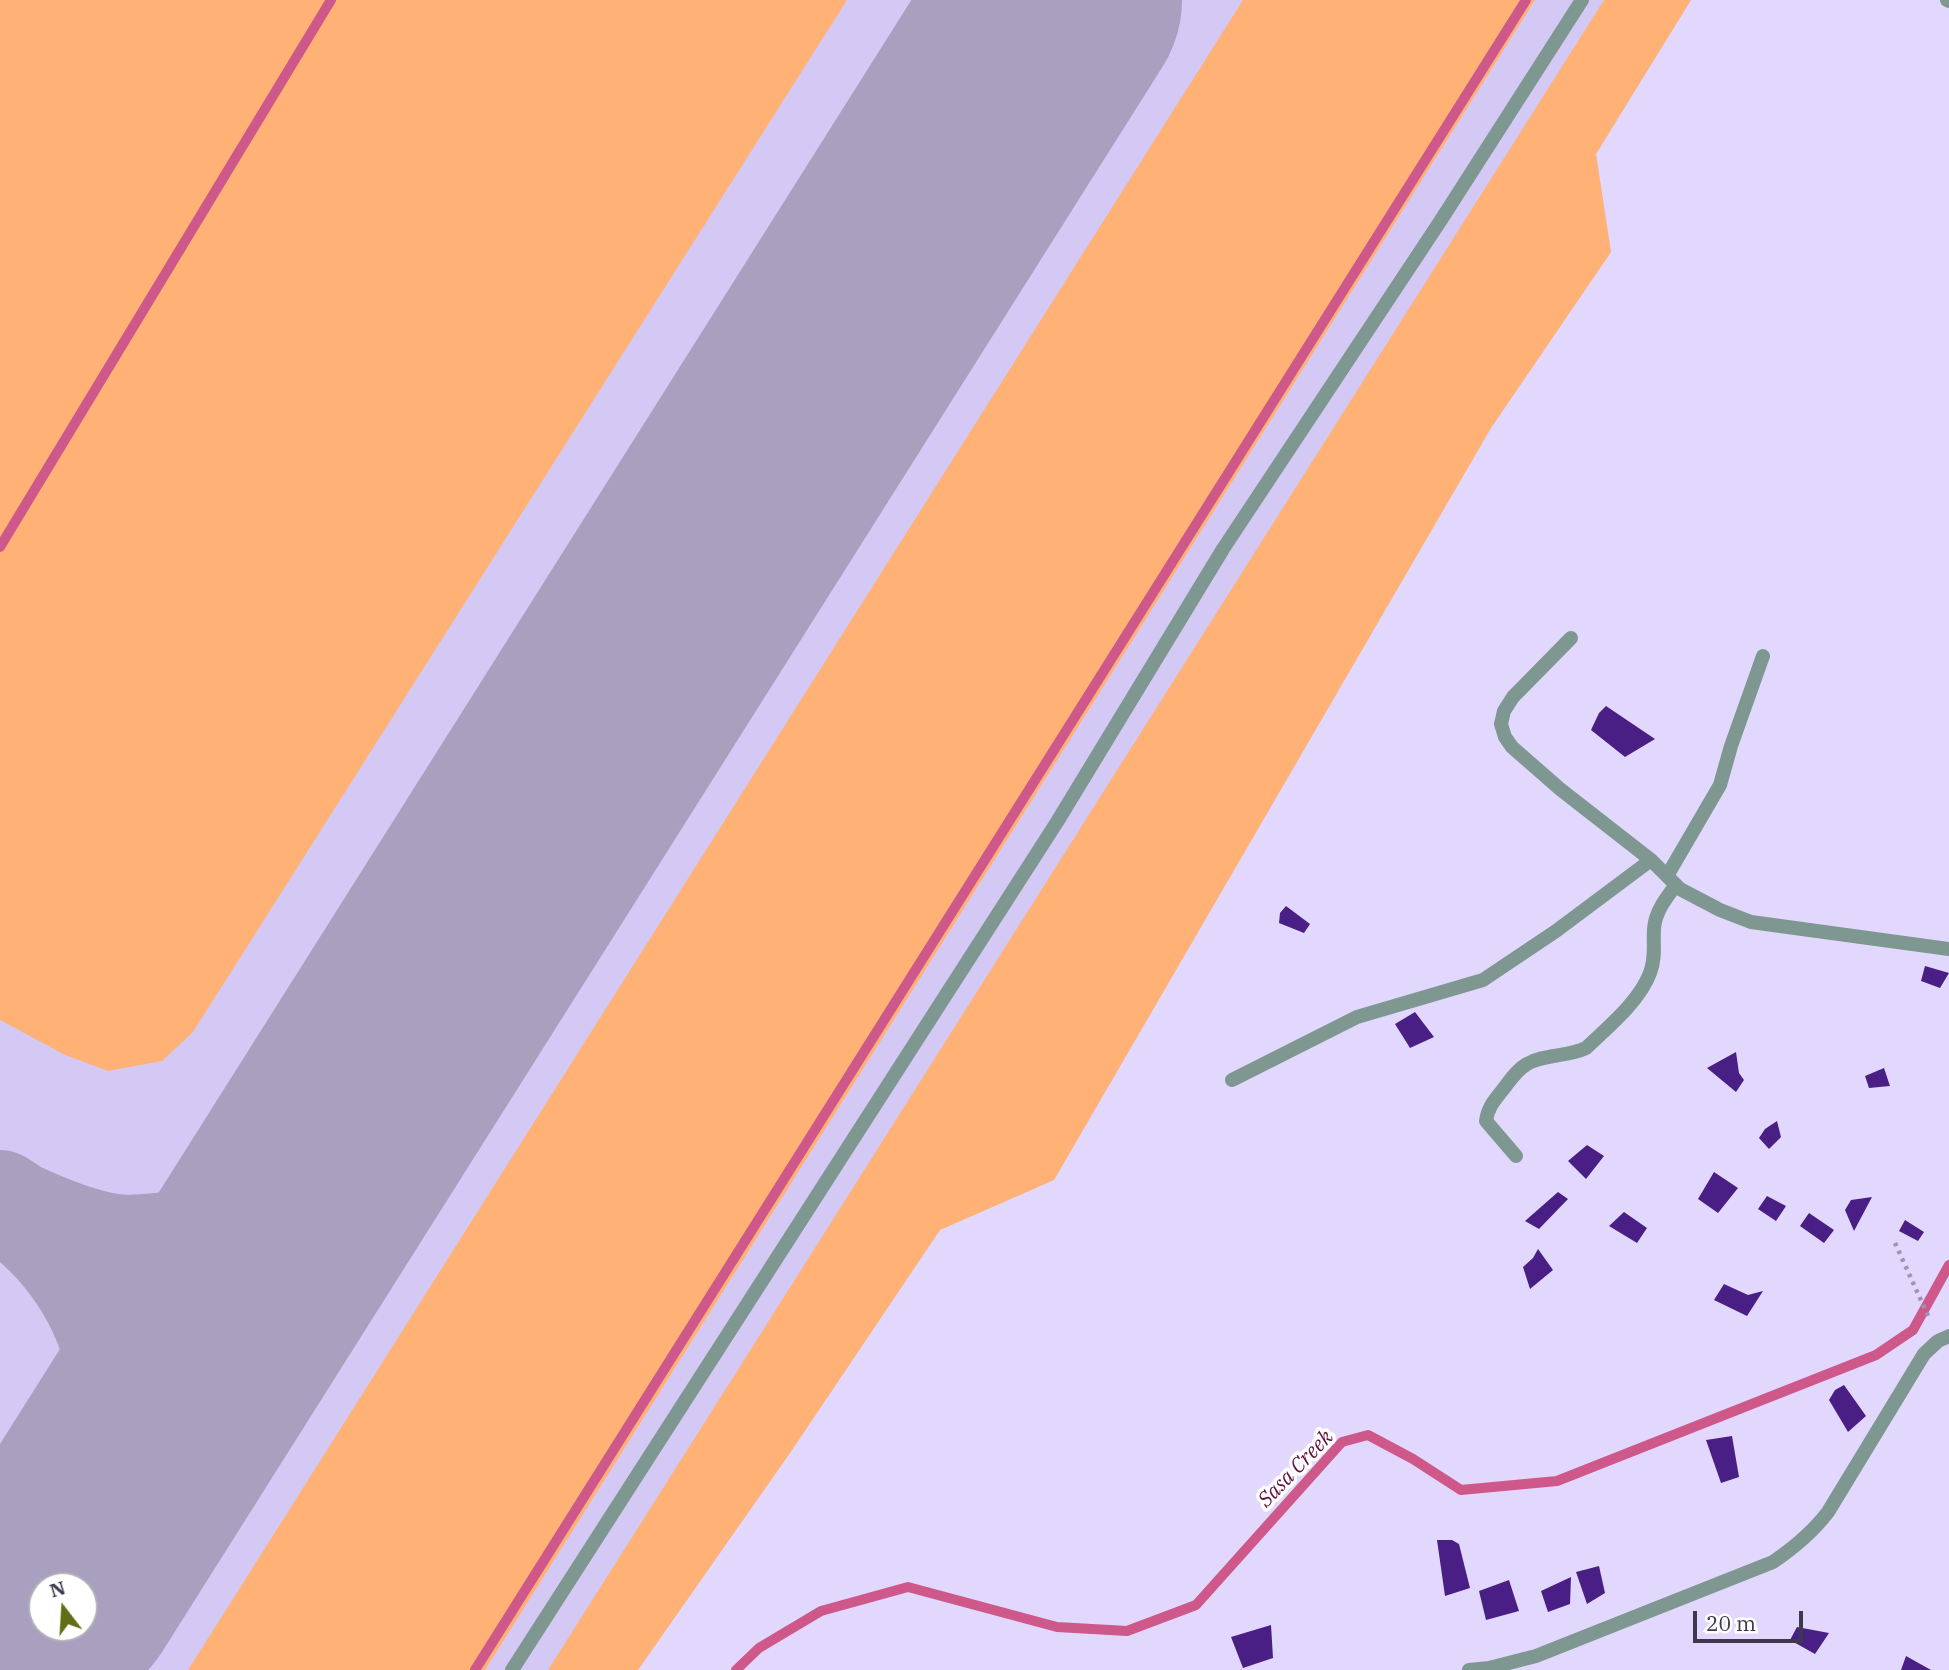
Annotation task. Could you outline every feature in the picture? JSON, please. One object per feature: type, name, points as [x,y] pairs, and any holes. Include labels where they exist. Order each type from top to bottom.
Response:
[{"type":"street","points":[[512,1670],[983,939],[1223,549],[1441,220],[1582,0]]},
{"type":"street","points":[[1571,638],[1513,697],[1504,711],[1501,723],[1505,737],[1511,747],[1651,860],[1671,881],[1720,910],[1751,922],[1949,949]]},
{"type":"street","points":[[1516,1156],[1486,1121],[1492,1103],[1528,1063],[1575,1054],[1586,1048],[1637,994],[1650,975],[1655,956],[1654,928],[1658,912],[1720,785],[1763,656]]},
{"type":"street","points":[[1233,1080],[1357,1017],[1483,980],[1651,860]]},
{"type":"street","points":[[1469,1670],[1488,1669],[1536,1656],[1773,1562],[1794,1548],[1813,1532],[1828,1512],[1924,1354],[1938,1341],[1949,1336]]},
{"type":"path","points":[[1895,1243],[1928,1316]]},
{"type":"shaded area","points":[[0,0],[1691,0],[1596,154],[1611,252],[1491,428],[1054,1180],[940,1230],[790,1453],[638,1670],[0,1670]]},
{"type":"shaded area","points":[[0,0],[847,0],[193,1032],[162,1061],[108,1071],[65,1055],[0,1020]]},
{"type":"shaded area","points":[[1243,0],[1535,0],[485,1670],[188,1670]]},
{"type":"shaded area","points":[[1604,0],[1691,0],[1596,154],[1611,252],[1491,428],[1054,1180],[940,1230],[790,1453],[638,1670],[548,1670]]},
{"type":"building","points":[[1606,706],[1655,739],[1625,757],[1591,730],[1599,713]]},
{"type":"building","points":[[1286,906],[1310,924],[1304,933],[1279,923],[1280,913]]},
{"type":"building","points":[[1925,966],[1949,973],[1940,988],[1921,981]]},
{"type":"building","points":[[1415,1012],[1434,1037],[1410,1048],[1395,1024]]},
{"type":"building","points":[[1736,1052],[1739,1073],[1744,1080],[1736,1092],[1707,1068]]},
{"type":"building","points":[[1884,1068],[1890,1086],[1869,1088],[1865,1076]]},
{"type":"building","points":[[1777,1121],[1781,1137],[1769,1149],[1759,1138],[1765,1129]]},
{"type":"building","points":[[1587,1145],[1604,1156],[1586,1179],[1568,1161]]},
{"type":"building","points":[[1714,1172],[1738,1188],[1718,1213],[1698,1199]]},
{"type":"building","points":[[1558,1192],[1568,1199],[1539,1229],[1525,1221]]},
{"type":"building","points":[[1767,1196],[1786,1206],[1776,1221],[1758,1209]]},
{"type":"building","points":[[1872,1197],[1854,1231],[1845,1210],[1851,1200]]},
{"type":"building","points":[[1624,1212],[1647,1228],[1637,1243],[1609,1226]]},
{"type":"building","points":[[1809,1213],[1834,1230],[1824,1243],[1800,1226]]},
{"type":"building","points":[[1905,1220],[1924,1232],[1918,1241],[1899,1231]]},
{"type":"building","points":[[1538,1249],[1553,1270],[1530,1289],[1523,1267]]},
{"type":"building","points":[[1724,1284],[1748,1295],[1763,1291],[1747,1316],[1714,1300]]},
{"type":"building","points":[[1844,1385],[1866,1416],[1848,1432],[1829,1400],[1835,1390]]},
{"type":"building","points":[[1732,1436],[1739,1477],[1721,1483],[1706,1440]]},
{"type":"building","points":[[1437,1540],[1452,1540],[1459,1544],[1470,1588],[1445,1596]]},
{"type":"building","points":[[1599,1566],[1605,1593],[1587,1604],[1576,1572]]},
{"type":"building","points":[[1571,1577],[1570,1604],[1548,1612],[1541,1591]]},
{"type":"building","points":[[1509,1580],[1519,1611],[1486,1620],[1479,1591]]},
{"type":"building","points":[[1271,1625],[1273,1658],[1243,1668],[1231,1637]]},
{"type":"building","points":[[1797,1627],[1829,1633],[1815,1654],[1790,1640]]},
{"type":"building","points":[[1906,1656],[1931,1670],[1901,1670]]},
{"type":"waterway","points":[[0,547],[331,0]]},
{"type":"waterway","points":[[475,1670],[1526,0]]},
{"type":"waterway","name":"Sasa Creek","points":[[736,1670],[759,1648],[821,1611],[908,1587],[1057,1627],[1127,1631],[1196,1605],[1342,1442],[1368,1435],[1413,1459],[1461,1490],[1557,1481],[1876,1355],[1913,1330],[1949,1265]]},
{"type":"taxiway","points":[[21,1213],[71,1233],[110,1244],[143,1244],[191,1238],[235,1223],[276,1201],[329,1155]]},
{"type":"taxiway","points":[[0,1200],[39,1230],[72,1267],[107,1331],[121,1381],[122,1398],[119,1433],[101,1517]]},
{"type":"runway","points":[[66,1572],[1058,0]]}]
